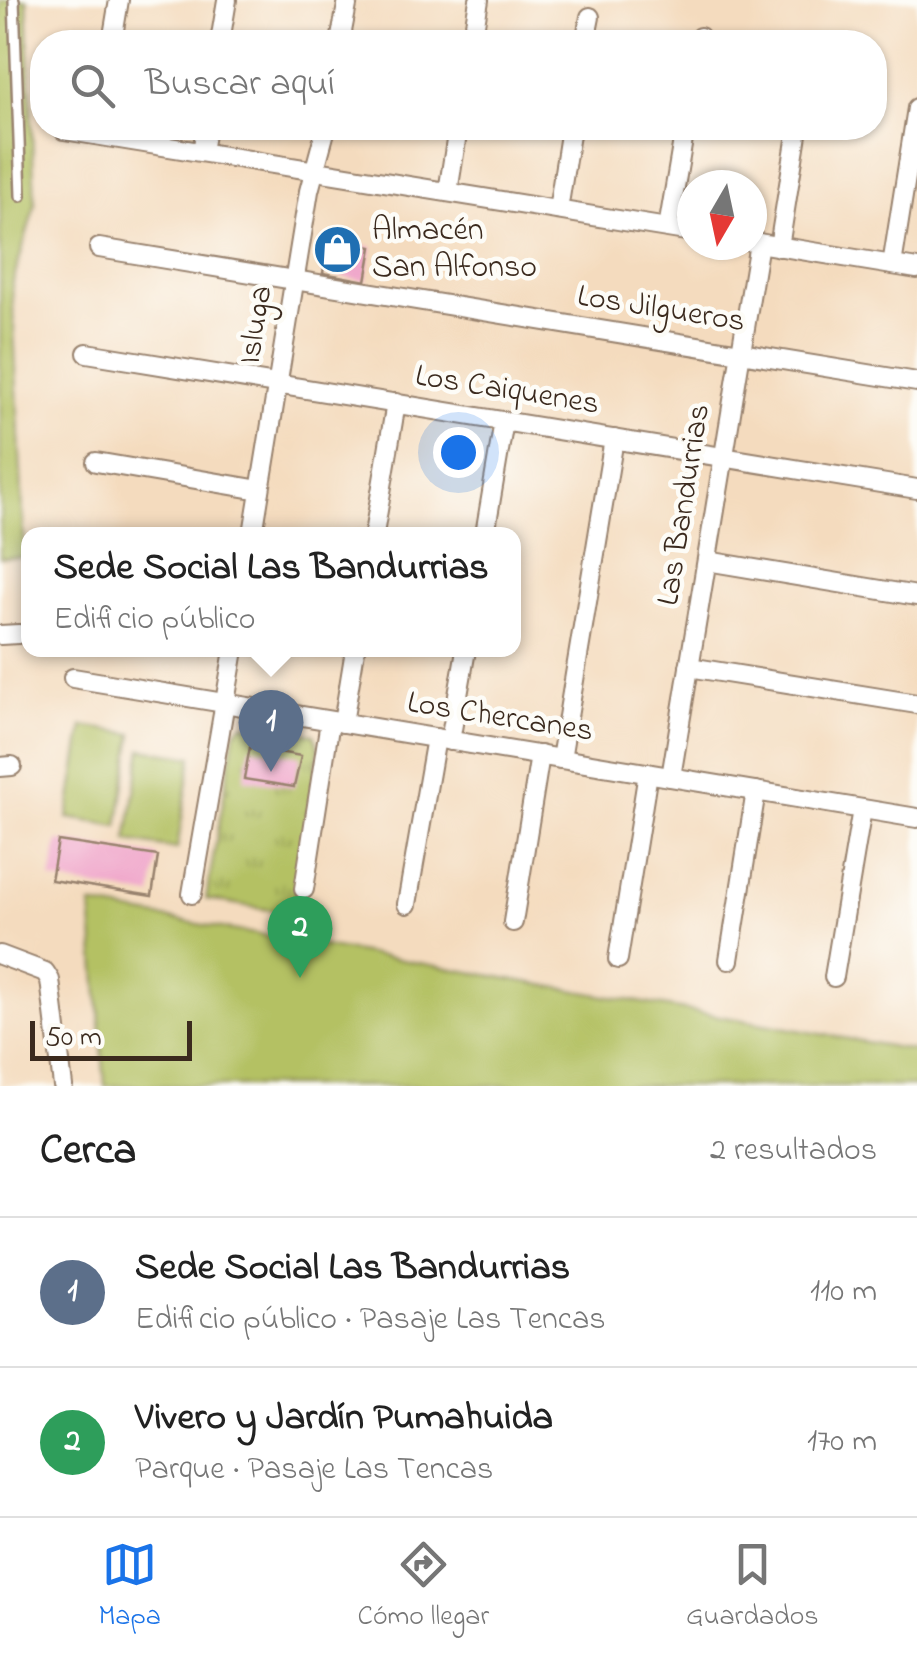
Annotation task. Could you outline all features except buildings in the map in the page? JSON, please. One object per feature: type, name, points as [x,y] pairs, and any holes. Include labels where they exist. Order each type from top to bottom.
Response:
[{"type":"street","points":[[114,30],[119,0]]},
{"type":"street","points":[[222,30],[226,0]]},
{"type":"street","points":[[342,30],[348,0]]},
{"type":"street","points":[[474,30],[479,0]]},
{"type":"street","points":[[588,30],[590,17]]},
{"type":"street","points":[[892,265],[917,108]]},
{"type":"street","points":[[142,140],[677,230]]},
{"type":"street","points":[[202,152],[204,140]]},
{"type":"street","name":"Isluga","points":[[254,527],[294,280],[323,140]]},
{"type":"street","points":[[448,192],[456,140]]},
{"type":"street","points":[[558,210],[570,140]]},
{"type":"street","points":[[668,228],[683,140]]},
{"type":"street","points":[[780,247],[796,140]]},
{"type":"street","points":[[767,244],[917,269]]},
{"type":"street","name":"Los Jilgueros","points":[[99,248],[917,382]]},
{"type":"street","name":"Las Bandurrias","points":[[671,777],[754,260]]},
{"type":"street","name":"Los Caiquenes","points":[[87,353],[917,489]]},
{"type":"street","points":[[375,527],[396,404]]},
{"type":"street","points":[[486,527],[504,422]]},
{"type":"street","points":[[561,759],[614,440]]},
{"type":"street","points":[[96,462],[260,490]]},
{"type":"street","points":[[707,561],[917,596]]},
{"type":"street","points":[[192,894],[233,657]]},
{"type":"street","points":[[304,890],[336,722],[353,657]]},
{"type":"street","points":[[407,904],[464,657]]},
{"type":"street","points":[[689,667],[917,704]]},
{"type":"street","name":"Los Chercanes","points":[[73,678],[917,818]]},
{"type":"street","points":[[513,922],[540,755]]},
{"type":"street","points":[[618,959],[648,773]]},
{"type":"street","points":[[729,960],[756,791]]},
{"type":"street","points":[[834,978],[862,808]]},
{"type":"street","points":[[0,955],[44,972],[53,994],[63,1086]]},
{"type":"lane","points":[[14,0],[21,196]]},
{"type":"green space","points":[[0,0],[27,0],[35,205],[12,285],[24,527],[21,557],[0,558]]},
{"type":"green space","points":[[242,724],[314,734],[319,749],[293,914],[206,899],[235,733]]},
{"type":"green space","points":[[83,726],[133,734],[118,826],[68,818]]},
{"type":"green space","points":[[142,749],[192,757],[177,849],[127,841]]},
{"type":"green space","points":[[91,905],[917,1051],[917,1086],[105,1086]]},
{"type":"place","name":"Almacén San Alfonso","points":[[337,249]]},
{"type":"place","name":"Sede Social Las Bandurrias","points":[[271,772]]},
{"type":"place","name":"Vivero y Jardín Pumahuida","points":[[300,978]]}]
